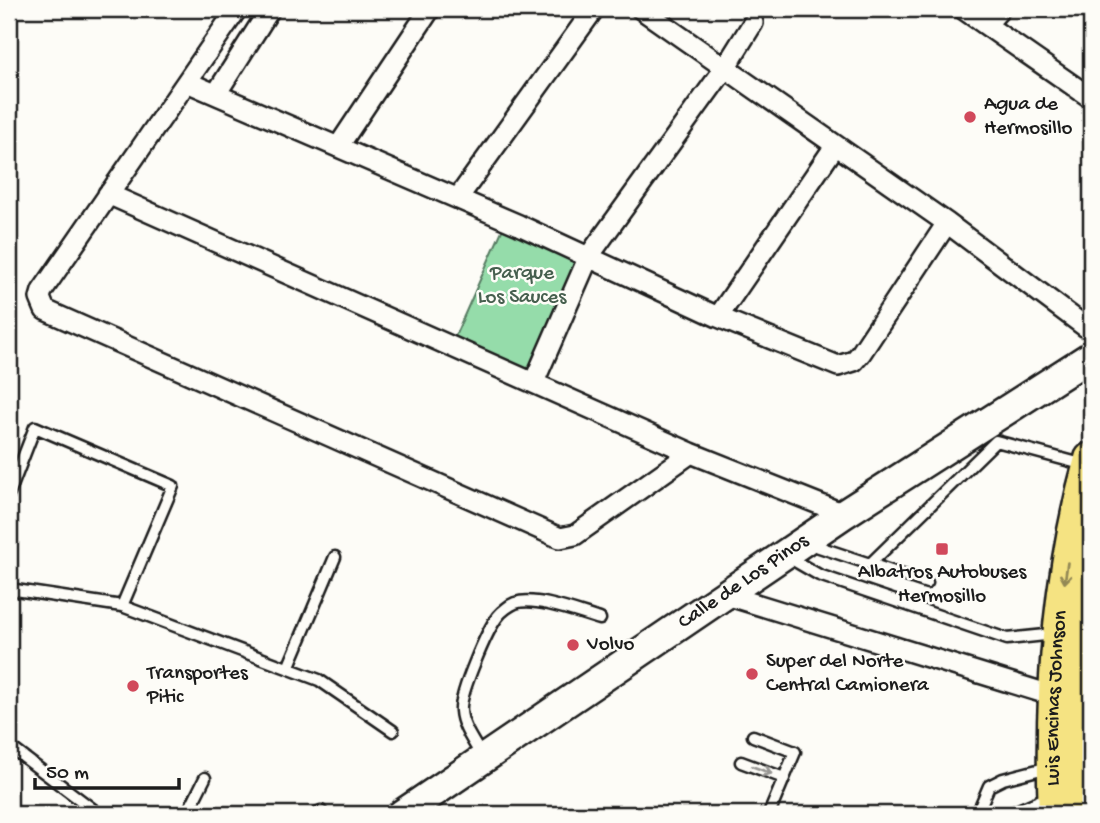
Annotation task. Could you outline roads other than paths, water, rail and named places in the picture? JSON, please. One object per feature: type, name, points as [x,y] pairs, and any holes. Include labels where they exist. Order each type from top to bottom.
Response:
[{"type":"main road","name":"Luis Encinas Johnson","points":[[1054,791],[1054,696],[1059,633],[1072,534],[1090,463]]},
{"type":"main road","points":[[1088,789],[1080,734],[1091,581]]},
{"type":"street","points":[[236,9],[42,291],[41,304],[49,313],[551,536],[567,538],[575,535],[691,453]]},
{"type":"street","points":[[216,94],[270,9]]},
{"type":"street","points":[[338,147],[430,9]]},
{"type":"street","points":[[458,198],[594,9]]},
{"type":"street","points":[[641,9],[947,223],[1091,331]]},
{"type":"street","points":[[963,9],[1091,98]]},
{"type":"street","points":[[986,25],[1000,9]]},
{"type":"street","points":[[534,383],[589,256],[725,68],[753,23]]},
{"type":"street","points":[[187,82],[458,198],[718,317],[838,366],[854,361],[861,354],[947,223]]},
{"type":"street","points":[[718,317],[835,146]]},
{"type":"street","points":[[107,194],[691,453],[844,514]]},
{"type":"street","name":"Calle de Los Pinos","points":[[402,814],[723,594],[1091,356]]},
{"type":"street","points":[[723,594],[1054,696]]},
{"type":"lane","points":[[9,494],[36,427],[173,486],[122,606]]},
{"type":"lane","points":[[870,564],[996,441],[1090,463]]},
{"type":"lane","points":[[794,548],[870,564],[927,583]]},
{"type":"lane","points":[[794,548],[819,575],[1007,639],[1059,633]]},
{"type":"lane","points":[[288,668],[335,557]]},
{"type":"lane","points":[[9,589],[122,606],[318,680],[393,731]]},
{"type":"lane","points":[[484,759],[464,725],[461,697],[488,632],[499,615],[513,603],[529,600],[600,619]]},
{"type":"lane","points":[[754,736],[794,752],[769,814]]},
{"type":"lane","points":[[9,746],[99,814]]},
{"type":"lane","points":[[741,762],[784,778]]},
{"type":"lane","points":[[187,814],[205,778]]},
{"type":"lane","points":[[977,814],[989,786],[1003,779],[1054,791]]},
{"type":"lane","points":[[1009,814],[1054,791]]},
{"type":"place","name":"Agua de Hermosillo","points":[[970,117]]},
{"type":"place","name":"Albatros Autobuses Hermosillo","points":[[942,549]]},
{"type":"place","name":"Volvo","points":[[573,645]]},
{"type":"place","name":"Super del Norte Central Camionera","points":[[752,674]]},
{"type":"place","name":"Transportes Pitic","points":[[133,686]]},
{"type":"park label","name":"Parque Los Sauces","points":[[522,286]]}]
